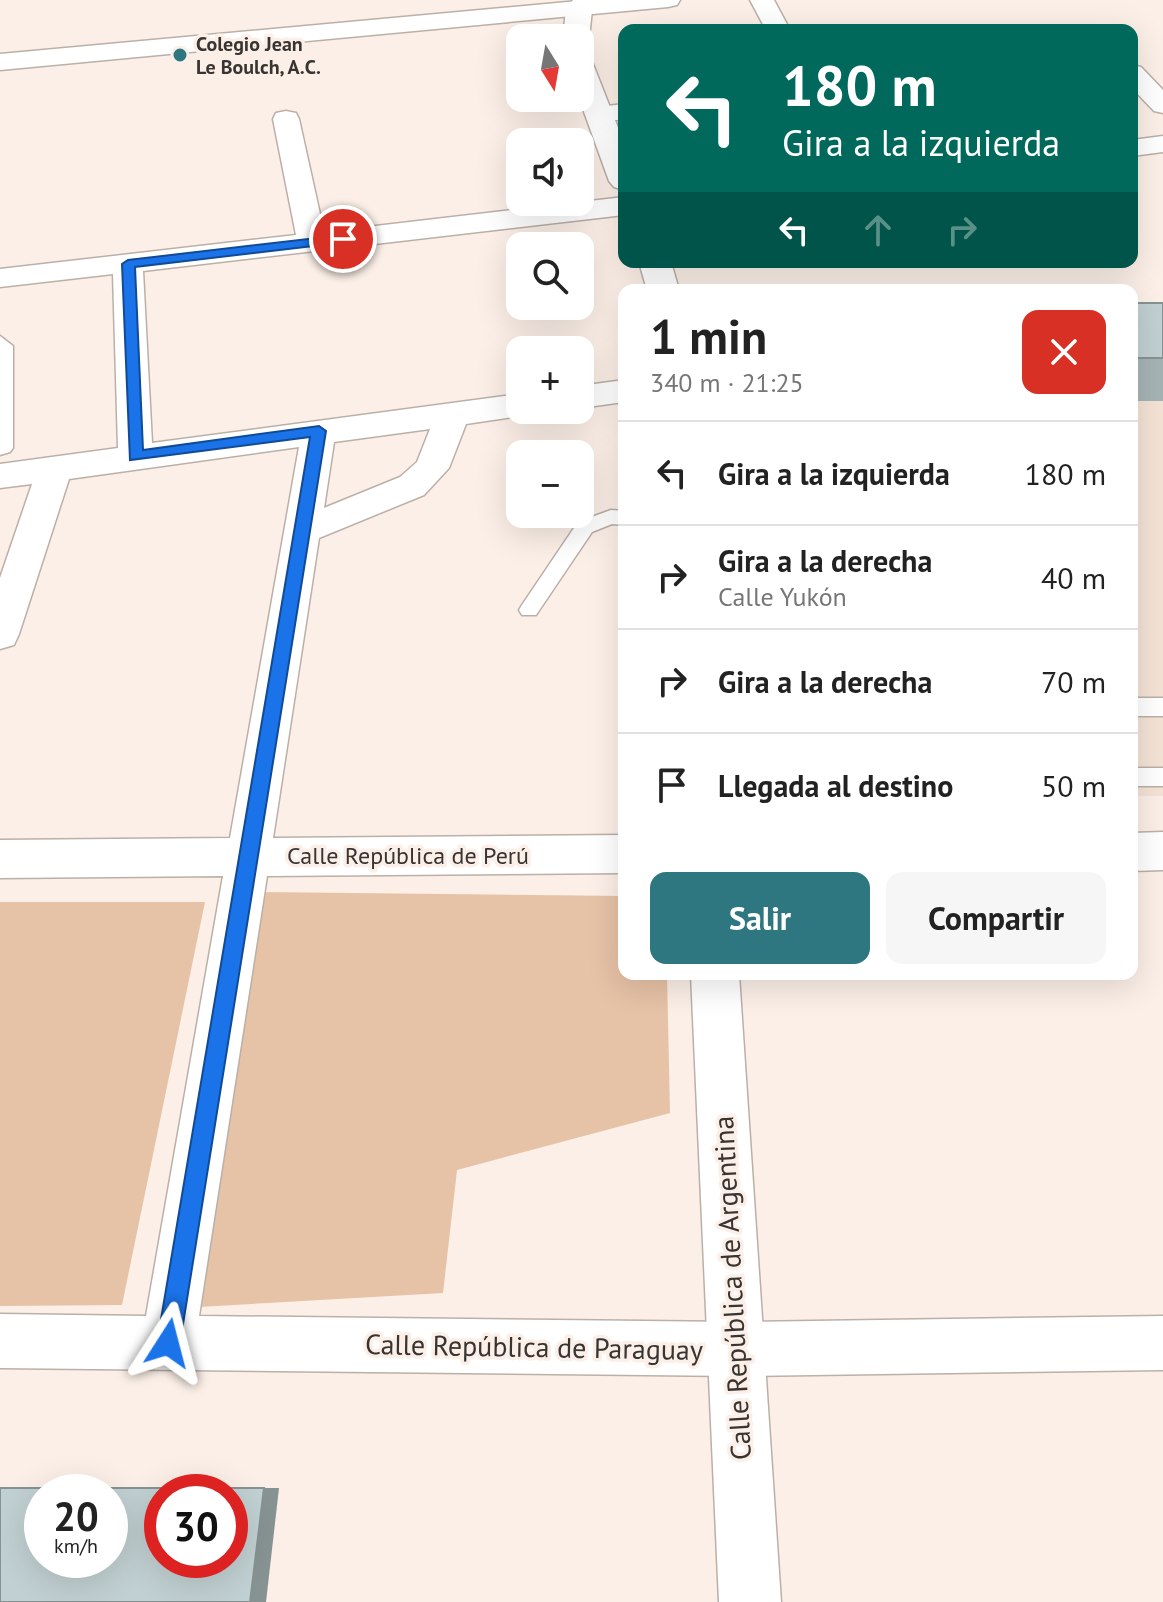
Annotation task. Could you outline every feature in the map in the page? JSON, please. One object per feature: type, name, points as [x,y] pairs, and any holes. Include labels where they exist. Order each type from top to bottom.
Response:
[{"type":"street","points":[[0,62],[582,4],[668,0]]},
{"type":"street","points":[[762,0],[775,24]]},
{"type":"street","points":[[578,24],[582,4]]},
{"type":"street","points":[[1138,79],[1163,105]]},
{"type":"street","points":[[594,86],[611,113],[618,150]]},
{"type":"street","points":[[286,119],[312,242]]},
{"type":"street","points":[[1138,147],[1163,144]]},
{"type":"street","points":[[0,278],[618,207]]},
{"type":"street","points":[[128,264],[135,457]]},
{"type":"street","points":[[594,395],[618,392]]},
{"type":"street","points":[[2,462],[55,468],[506,407]]},
{"type":"street","points":[[302,531],[412,486],[432,468],[453,413]]},
{"type":"street","points":[[168,1343],[319,431]]},
{"type":"street","points":[[0,634],[55,468]]},
{"type":"street","points":[[1138,852],[1163,851]]},
{"type":"street","name":"Calle República de Perú","points":[[0,859],[618,854]]},
{"type":"street","name":"Calle República de Argentina","points":[[715,980],[750,1602]]},
{"type":"street","name":"Calle República de Paraguay","points":[[0,1341],[736,1349],[1163,1343]]},
{"type":"lane","points":[[0,341],[5,346],[2,462]]},
{"type":"lane","points":[[529,610],[585,527],[611,517],[618,518]]},
{"type":"lane","points":[[1138,707],[1163,707]]},
{"type":"lane","points":[[1138,777],[1163,777]]},
{"type":"shaded area","points":[[1163,336],[1163,796],[1138,796],[1138,339]]},
{"type":"shaded area","points":[[259,892],[618,896],[618,980],[667,980],[670,1113],[457,1170],[443,1293],[199,1307]]},
{"type":"shaded area","points":[[0,902],[205,902],[122,1305],[0,1306]]},
{"type":"building","points":[[1138,303],[1163,303],[1163,358],[1138,358]]},
{"type":"building","points":[[0,1488],[24,1488],[24,1578],[128,1578],[128,1488],[144,1488],[144,1578],[248,1578],[248,1488],[264,1488],[250,1602],[0,1602]]},
{"type":"place","name":"Colegio Jean Le Boulch, A.C.","points":[[180,55]]},
{"type":"route","points":[[168,1343],[319,431],[135,457],[128,264],[343,239]]}]
